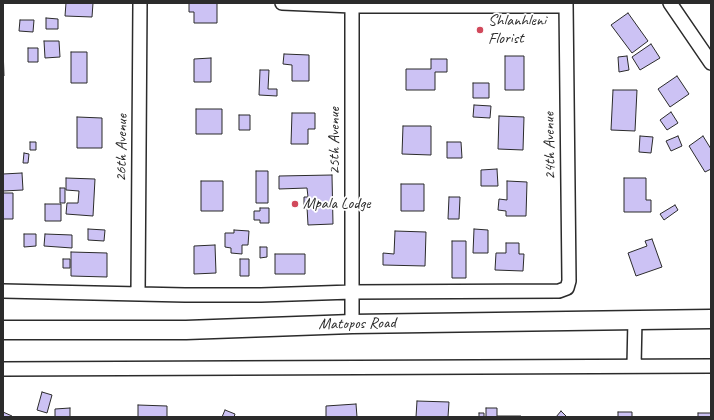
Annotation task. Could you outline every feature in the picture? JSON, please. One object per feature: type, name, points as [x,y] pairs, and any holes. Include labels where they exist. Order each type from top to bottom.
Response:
[{"type":"main road","name":"Matopos Road","points":[[3,330],[186,330],[352,324],[711,319]]},
{"type":"street","name":"26th Avenue","points":[[138,294],[140,3]]},
{"type":"street","points":[[282,3],[352,6],[566,5]]},
{"type":"street","points":[[670,3],[711,63]]},
{"type":"street","name":"24th Avenue","points":[[352,292],[559,291],[567,288],[569,282],[566,5]]},
{"type":"street","name":"25th Avenue","points":[[352,6],[352,324]]},
{"type":"street","points":[[3,291],[261,295],[352,292]]},
{"type":"street","points":[[634,366],[635,319]]},
{"type":"street","points":[[3,369],[711,366]]},
{"type":"building","points":[[66,3],[93,3],[92,17],[65,16]]},
{"type":"building","points":[[189,3],[217,3],[217,23],[194,23],[194,12],[189,12]]},
{"type":"building","points":[[628,13],[648,41],[632,53],[611,25]]},
{"type":"building","points":[[46,18],[58,19],[58,29],[46,29]]},
{"type":"building","points":[[20,20],[34,20],[33,32],[19,31]]},
{"type":"building","points":[[44,41],[59,41],[60,57],[45,58]]},
{"type":"building","points":[[651,44],[660,58],[640,70],[632,57]]},
{"type":"building","points":[[3,47],[4,76],[3,76]]},
{"type":"building","points":[[28,48],[38,48],[38,62],[28,62]]},
{"type":"building","points":[[71,52],[87,52],[87,83],[71,83]]},
{"type":"building","points":[[284,54],[309,55],[309,81],[292,81],[292,65],[283,64]]},
{"type":"building","points":[[505,56],[524,56],[524,90],[505,90]]},
{"type":"building","points":[[627,56],[629,70],[619,72],[618,57]]},
{"type":"building","points":[[211,58],[211,82],[194,82],[194,59]]},
{"type":"building","points":[[431,59],[447,59],[447,72],[435,72],[435,90],[406,90],[406,69],[431,69]]},
{"type":"building","points":[[260,70],[269,70],[268,89],[277,89],[277,96],[259,95]]},
{"type":"building","points":[[677,76],[689,94],[670,107],[658,89]]},
{"type":"building","points":[[473,83],[489,83],[489,98],[473,98]]},
{"type":"building","points":[[613,90],[637,90],[635,131],[611,130]]},
{"type":"building","points":[[474,105],[491,106],[490,118],[473,117]]},
{"type":"building","points":[[196,109],[222,109],[222,134],[196,134]]},
{"type":"building","points":[[671,112],[678,123],[667,130],[660,120]]},
{"type":"building","points":[[292,113],[315,113],[315,129],[308,129],[308,144],[291,144]]},
{"type":"building","points":[[239,115],[250,115],[250,130],[239,130]]},
{"type":"building","points":[[499,116],[524,117],[523,150],[498,149]]},
{"type":"building","points":[[77,117],[102,118],[102,148],[77,148]]},
{"type":"building","points":[[403,126],[431,126],[431,155],[402,154]]},
{"type":"building","points":[[640,136],[653,137],[651,153],[639,152]]},
{"type":"building","points":[[678,136],[682,146],[671,151],[666,141]]},
{"type":"building","points":[[703,136],[711,149],[711,169],[705,172],[689,146]]},
{"type":"building","points":[[30,142],[36,142],[36,150],[30,150]]},
{"type":"building","points":[[447,142],[461,142],[462,158],[447,158]]},
{"type":"building","points":[[24,153],[29,154],[28,163],[23,163]]},
{"type":"building","points":[[497,169],[498,186],[481,186],[481,170]]},
{"type":"building","points":[[256,171],[268,171],[268,203],[256,203]]},
{"type":"building","points":[[22,173],[23,190],[3,191],[3,174]]},
{"type":"building","points":[[332,175],[333,224],[308,225],[307,207],[304,207],[304,197],[308,197],[307,188],[279,189],[279,176]]},
{"type":"building","points":[[66,178],[95,179],[93,216],[66,214],[67,203],[78,203],[79,191],[66,190]]},
{"type":"building","points":[[624,178],[646,178],[646,200],[651,200],[651,212],[624,212]]},
{"type":"building","points":[[201,181],[223,181],[223,211],[201,211]]},
{"type":"building","points":[[507,181],[527,182],[526,216],[506,216],[506,211],[498,210],[499,199],[507,200]]},
{"type":"building","points":[[401,184],[424,184],[424,211],[401,211]]},
{"type":"building","points":[[60,188],[65,188],[65,203],[60,203]]},
{"type":"building","points":[[3,193],[13,193],[13,219],[3,219]]},
{"type":"building","points":[[449,197],[460,197],[459,219],[448,219]]},
{"type":"building","points":[[45,204],[61,204],[61,221],[45,221]]},
{"type":"building","points":[[675,205],[678,210],[664,220],[660,214]]},
{"type":"building","points":[[260,208],[269,208],[269,223],[260,223],[260,220],[254,220],[254,211],[260,211]]},
{"type":"building","points":[[88,229],[105,230],[104,241],[88,240]]},
{"type":"building","points":[[474,229],[488,230],[488,253],[473,253]]},
{"type":"building","points":[[234,230],[249,231],[248,245],[242,245],[242,254],[231,253],[231,248],[225,247],[225,233],[234,233]]},
{"type":"building","points":[[395,231],[426,232],[425,266],[383,265],[383,253],[394,254]]},
{"type":"building","points":[[24,234],[36,234],[36,246],[24,247]]},
{"type":"building","points":[[45,234],[72,235],[72,248],[44,246]]},
{"type":"building","points":[[652,239],[662,267],[636,276],[628,253],[647,246],[645,241]]},
{"type":"building","points":[[452,241],[466,241],[466,278],[452,278]]},
{"type":"building","points":[[506,243],[519,243],[519,254],[524,254],[523,271],[495,270],[496,253],[506,253]]},
{"type":"building","points":[[215,245],[216,273],[194,274],[194,246]]},
{"type":"building","points":[[260,247],[267,247],[267,257],[260,258]]},
{"type":"building","points":[[71,252],[107,253],[107,277],[71,276]]},
{"type":"building","points":[[275,254],[305,254],[305,274],[275,274]]},
{"type":"building","points":[[63,259],[70,259],[70,268],[63,268]]},
{"type":"building","points":[[240,259],[249,259],[249,276],[240,276]]},
{"type":"building","points":[[42,392],[52,395],[47,413],[37,410]]},
{"type":"building","points":[[417,401],[449,402],[448,417],[416,417]]},
{"type":"building","points":[[356,404],[357,417],[326,417],[326,406]]},
{"type":"building","points":[[138,405],[167,406],[167,417],[138,417]]},
{"type":"building","points":[[70,408],[70,417],[55,417],[55,409]]},
{"type":"building","points":[[486,408],[497,408],[497,416],[521,417],[486,417]]},
{"type":"building","points":[[225,410],[235,414],[234,417],[222,417]]},
{"type":"building","points":[[561,411],[567,417],[556,417]]},
{"type":"building","points":[[3,412],[12,416],[3,417]]},
{"type":"building","points":[[618,412],[632,412],[632,417],[618,417]]},
{"type":"building","points":[[479,413],[484,413],[484,417],[479,417]]},
{"type":"building","points":[[698,413],[711,413],[711,417],[698,417]]},
{"type":"place","name":"Shlanhleni Florist","points":[[480,30]]},
{"type":"place","name":"Mpala Lodge","points":[[295,204]]}]
